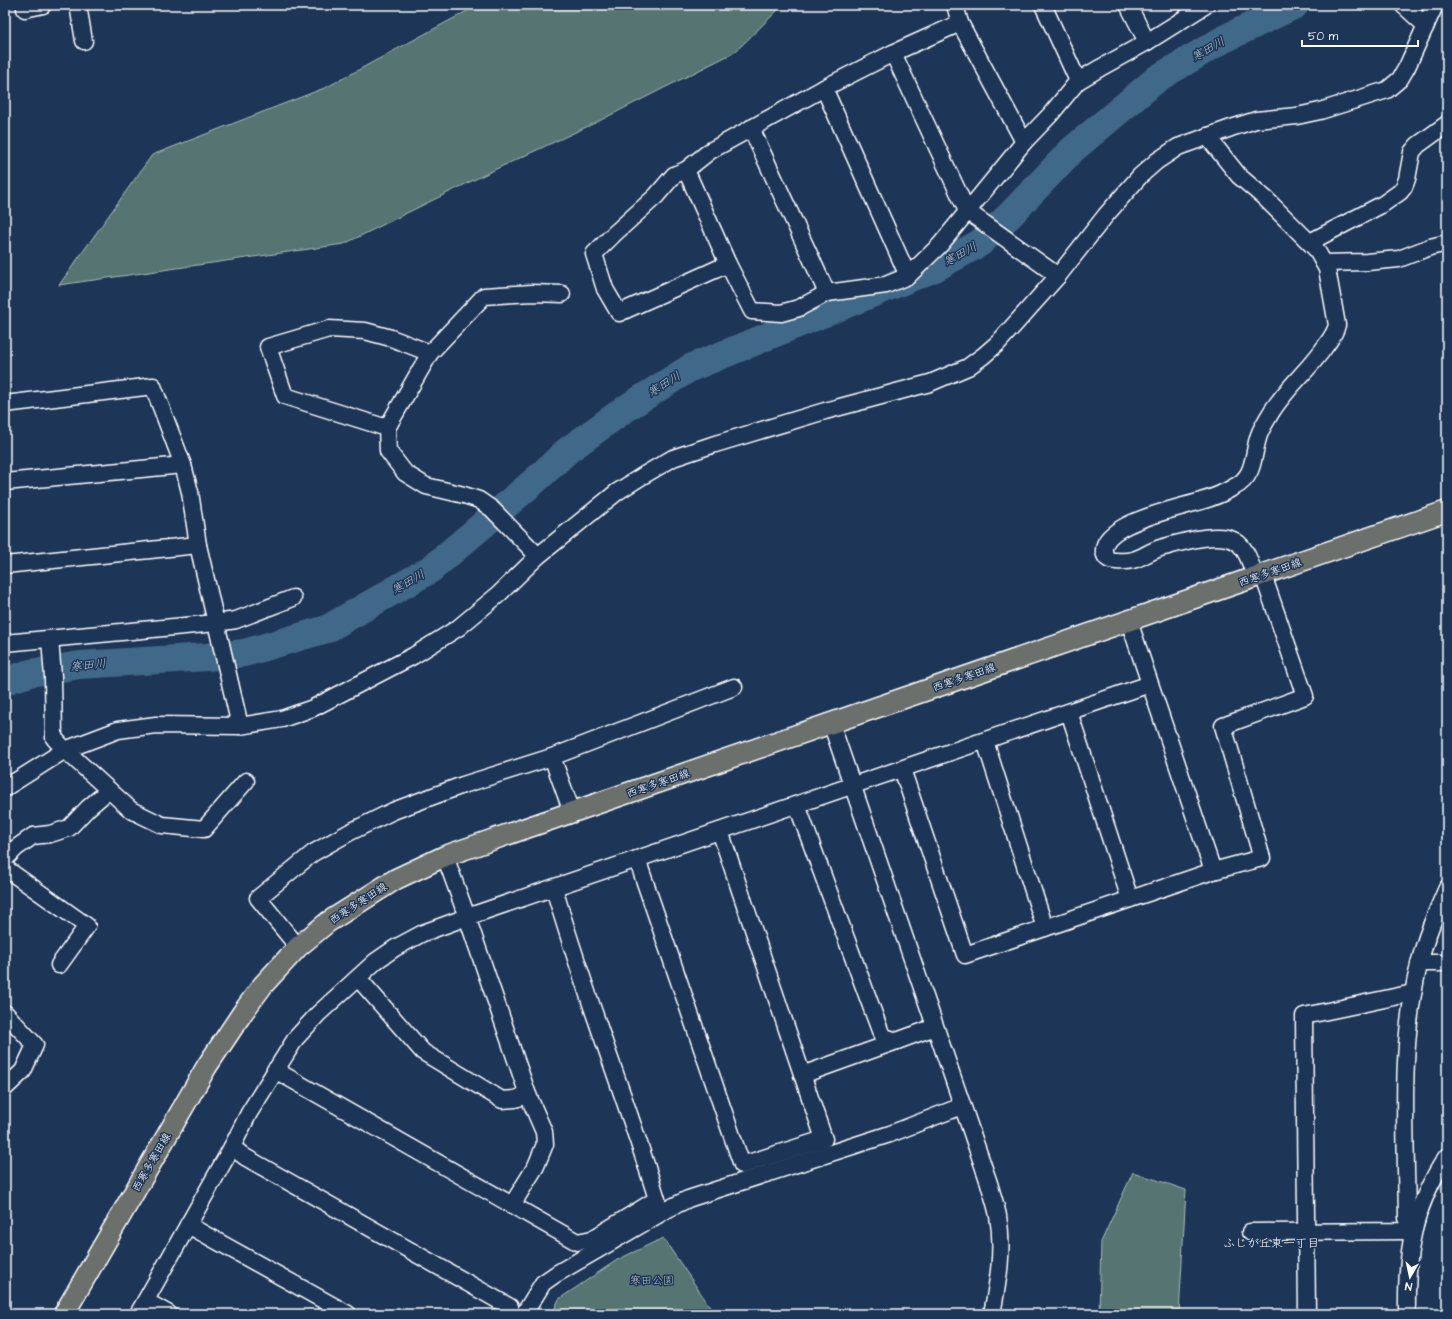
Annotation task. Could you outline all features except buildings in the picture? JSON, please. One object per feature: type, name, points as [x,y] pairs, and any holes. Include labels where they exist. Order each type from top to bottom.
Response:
[{"type":"main road","name":"西寒多寒田線","points":[[64,1314],[207,1066],[263,985],[298,947],[328,922],[390,882],[445,856],[1447,511]]},
{"type":"street","points":[[25,9],[43,5]]},
{"type":"street","points":[[955,5],[960,23],[1024,142]]},
{"type":"street","points":[[1043,5],[1078,81]]},
{"type":"street","points":[[1128,5],[1147,42]]},
{"type":"street","points":[[686,170],[728,264],[752,311],[781,313],[798,308],[827,293],[886,285],[908,276],[940,245],[966,211],[1024,142],[1050,115],[1078,81],[1147,42],[1206,5]]},
{"type":"street","points":[[1403,5],[1426,26]]},
{"type":"street","points":[[5,788],[65,750],[118,730],[156,725],[240,726],[282,719],[313,708],[413,656],[458,628],[499,594],[538,556],[617,492],[644,474],[673,458],[825,411],[930,383],[968,367],[998,343],[1058,276],[1106,215],[1140,176],[1157,161],[1178,147],[1256,120],[1297,116],[1320,111],[1386,90],[1400,79],[1407,67],[1435,5]]},
{"type":"street","points":[[80,6],[84,41]]},
{"type":"street","points":[[728,264],[618,313],[605,289],[594,254],[656,196],[674,175],[686,170],[710,151],[824,88],[893,53],[960,23]]},
{"type":"street","points":[[893,53],[966,211],[1058,276]]},
{"type":"street","points":[[824,88],[908,276]]},
{"type":"street","points":[[1310,242],[1383,204],[1400,192],[1404,187],[1407,178],[1412,152],[1418,145],[1447,124]]},
{"type":"street","points":[[751,128],[827,293]]},
{"type":"street","points":[[902,769],[965,955],[1213,871],[1262,858],[1222,726],[1305,696],[1259,576],[1243,548],[1235,541],[1228,538],[1202,538],[1167,546],[1138,559],[1125,562],[1108,560],[1104,554],[1104,547],[1110,536],[1141,519],[1165,510],[1208,499],[1238,485],[1246,479],[1251,469],[1259,435],[1270,414],[1317,358],[1336,329],[1338,322],[1327,269],[1316,250],[1310,242],[1239,176],[1207,136]]},
{"type":"street","points":[[1324,263],[1358,263],[1399,259],[1430,247],[1447,243]]},
{"type":"street","points":[[538,556],[492,509],[479,500],[426,486],[405,473],[388,451],[386,428],[430,353],[484,296],[532,293],[562,294]]},
{"type":"street","points":[[386,428],[285,396],[268,347],[329,329],[365,331],[390,338],[430,353]]},
{"type":"street","points":[[5,404],[153,386],[183,465],[190,492],[198,545],[240,726]]},
{"type":"street","points":[[5,482],[183,465]]},
{"type":"street","points":[[5,565],[198,545]]},
{"type":"street","points":[[5,643],[236,620],[293,598]]},
{"type":"street","points":[[1129,621],[1213,871]]},
{"type":"street","points":[[50,639],[53,677],[54,738],[130,810],[162,826],[204,829],[246,781]]},
{"type":"street","points":[[169,1314],[142,1307],[232,1147],[249,1113],[296,1038],[318,1014],[376,961],[423,933],[467,917],[1150,684]]},
{"type":"street","points":[[298,947],[258,898],[314,853],[350,832],[393,811],[463,785],[552,757],[734,687]]},
{"type":"street","points":[[1069,712],[1130,899]]},
{"type":"street","points":[[831,723],[989,1183],[998,1216],[1000,1250],[999,1272],[992,1314]]},
{"type":"street","points":[[985,740],[1044,928]]},
{"type":"street","points":[[552,757],[572,812]]},
{"type":"street","points":[[5,859],[16,848],[33,836],[50,834],[69,828],[88,808],[109,790]]},
{"type":"street","points":[[797,805],[882,1036],[897,1041]]},
{"type":"street","points":[[637,860],[742,1166],[824,1139],[720,831]]},
{"type":"street","points":[[445,856],[528,1095],[544,1132],[545,1144],[536,1166],[512,1205]]},
{"type":"street","points":[[5,868],[87,926],[59,965]]},
{"type":"street","points":[[275,1070],[577,1242],[592,1239],[657,1200],[639,1141],[568,936],[554,888]]},
{"type":"street","points":[[1412,1231],[1407,1218],[1406,1098],[1408,1031],[1419,963],[1431,924],[1447,888]]},
{"type":"street","points":[[1419,963],[1447,963]]},
{"type":"street","points":[[358,978],[423,1052],[502,1100],[515,1099],[528,1095]]},
{"type":"street","points":[[1307,1314],[1304,1016],[1413,993]]},
{"type":"street","points":[[5,1013],[35,1046],[23,1071],[5,1088]]},
{"type":"street","points":[[802,1075],[935,1027]]},
{"type":"street","points":[[524,1314],[543,1283],[668,1209],[688,1199],[890,1134],[962,1106]]},
{"type":"street","points":[[232,1147],[252,1160],[510,1307],[506,1314]]},
{"type":"street","points":[[1407,1314],[1408,1259],[1412,1231],[1428,1189],[1447,1156]]},
{"type":"street","points":[[188,1225],[348,1314]]},
{"type":"street","points":[[1250,1232],[1412,1231]]},
{"type":"green space","points":[[478,5],[783,5],[735,52],[595,123],[494,170],[344,244],[59,285],[152,155],[327,87]]},
{"type":"green space","points":[[1133,1172],[1186,1190],[1179,1314],[1099,1314],[1101,1242]]},
{"type":"green space","name":"寒田公園","points":[[663,1238],[715,1314],[552,1314],[559,1299],[617,1260]]},
{"type":"waterway","name":"寒田川","points":[[5,681],[30,673],[80,665],[207,657],[244,653],[327,629],[431,569],[538,478],[567,451],[625,409],[690,368],[935,268],[980,243],[1011,214],[1072,150],[1158,78],[1224,39],[1295,5]]},
{"type":"district","name":"ふじが丘東一丁目","points":[[1271,1243]]}]
